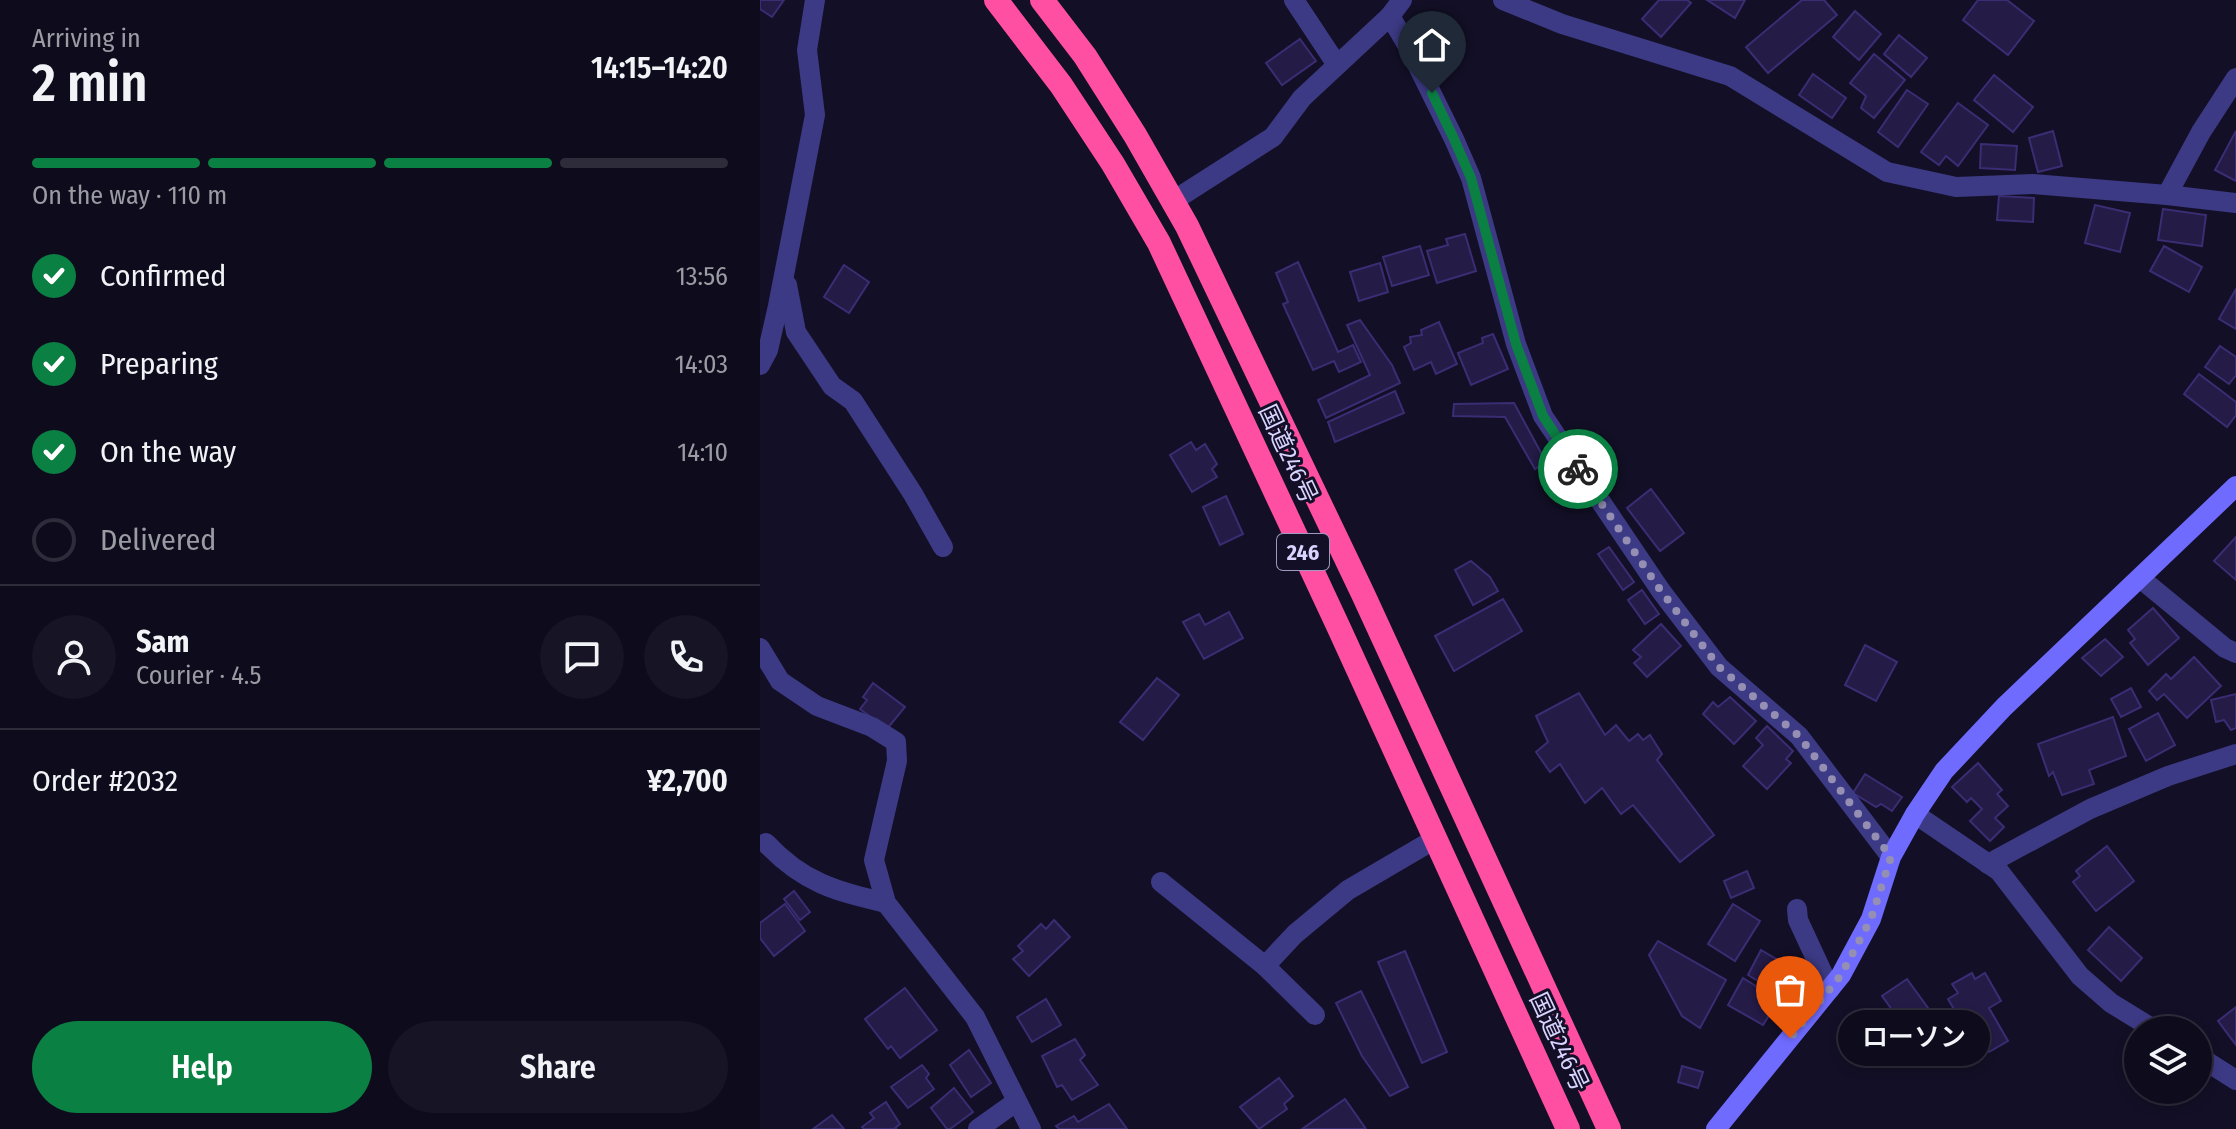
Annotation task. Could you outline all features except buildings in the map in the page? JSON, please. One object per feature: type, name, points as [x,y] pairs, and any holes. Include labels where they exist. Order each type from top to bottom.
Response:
[{"type":"highway","name":"国道246号","points":[[996,0],[1061,85],[1113,164],[1159,243],[1568,1129]]},
{"type":"highway","name":"国道246号","points":[[1042,0],[1085,56],[1135,135],[1194,240],[1363,594],[1609,1129]]},
{"type":"street","points":[[760,365],[768,350],[785,274],[815,115],[807,50],[815,0]]},
{"type":"street","points":[[1294,0],[1337,65]]},
{"type":"street","points":[[1503,0],[1562,24],[1730,76],[1887,172],[1956,187],[2033,184],[2236,203]]},
{"type":"street","points":[[1173,201],[1273,137],[1302,98],[1396,8],[1409,48],[1471,178],[1516,344],[1543,416],[1661,591],[1719,667],[1799,736],[1891,857]]},
{"type":"street","points":[[2167,195],[2201,132],[2236,78]]},
{"type":"street","points":[[785,274],[796,332],[832,386],[853,401],[943,547]]},
{"type":"street","points":[[1716,1129],[1841,975],[1871,919],[1891,857],[1944,771],[1977,735],[2236,486]]},
{"type":"street","points":[[2140,578],[2225,648],[2236,653]]},
{"type":"street","points":[[760,648],[780,681],[817,706],[872,727],[896,742],[897,761],[874,860],[886,903],[975,1017],[1031,1129]]},
{"type":"street","points":[[1988,864],[2090,809],[2168,776],[2236,754]]},
{"type":"street","points":[[1915,814],[1999,871],[2080,976],[2111,1003],[2132,1016]]},
{"type":"street","points":[[1265,966],[1295,934],[1348,890],[1435,839]]},
{"type":"street","points":[[766,843],[808,878],[835,891],[886,903]]},
{"type":"street","points":[[1161,882],[1265,966],[1315,1015]]},
{"type":"street","points":[[1797,909],[1798,920],[1830,989]]},
{"type":"street","points":[[2212,1065],[2236,1080]]},
{"type":"street","points":[[978,1129],[1016,1102]]},
{"type":"way so far","points":[[1578,469],[1661,591],[1719,667],[1799,736],[1891,857],[1871,919],[1841,975],[1790,1038]]},
{"type":"place","name":"ローソン","points":[[1790,1038]]},
{"type":"route","points":[[1432,93],[1471,178],[1516,344],[1543,416],[1578,469]]}]
